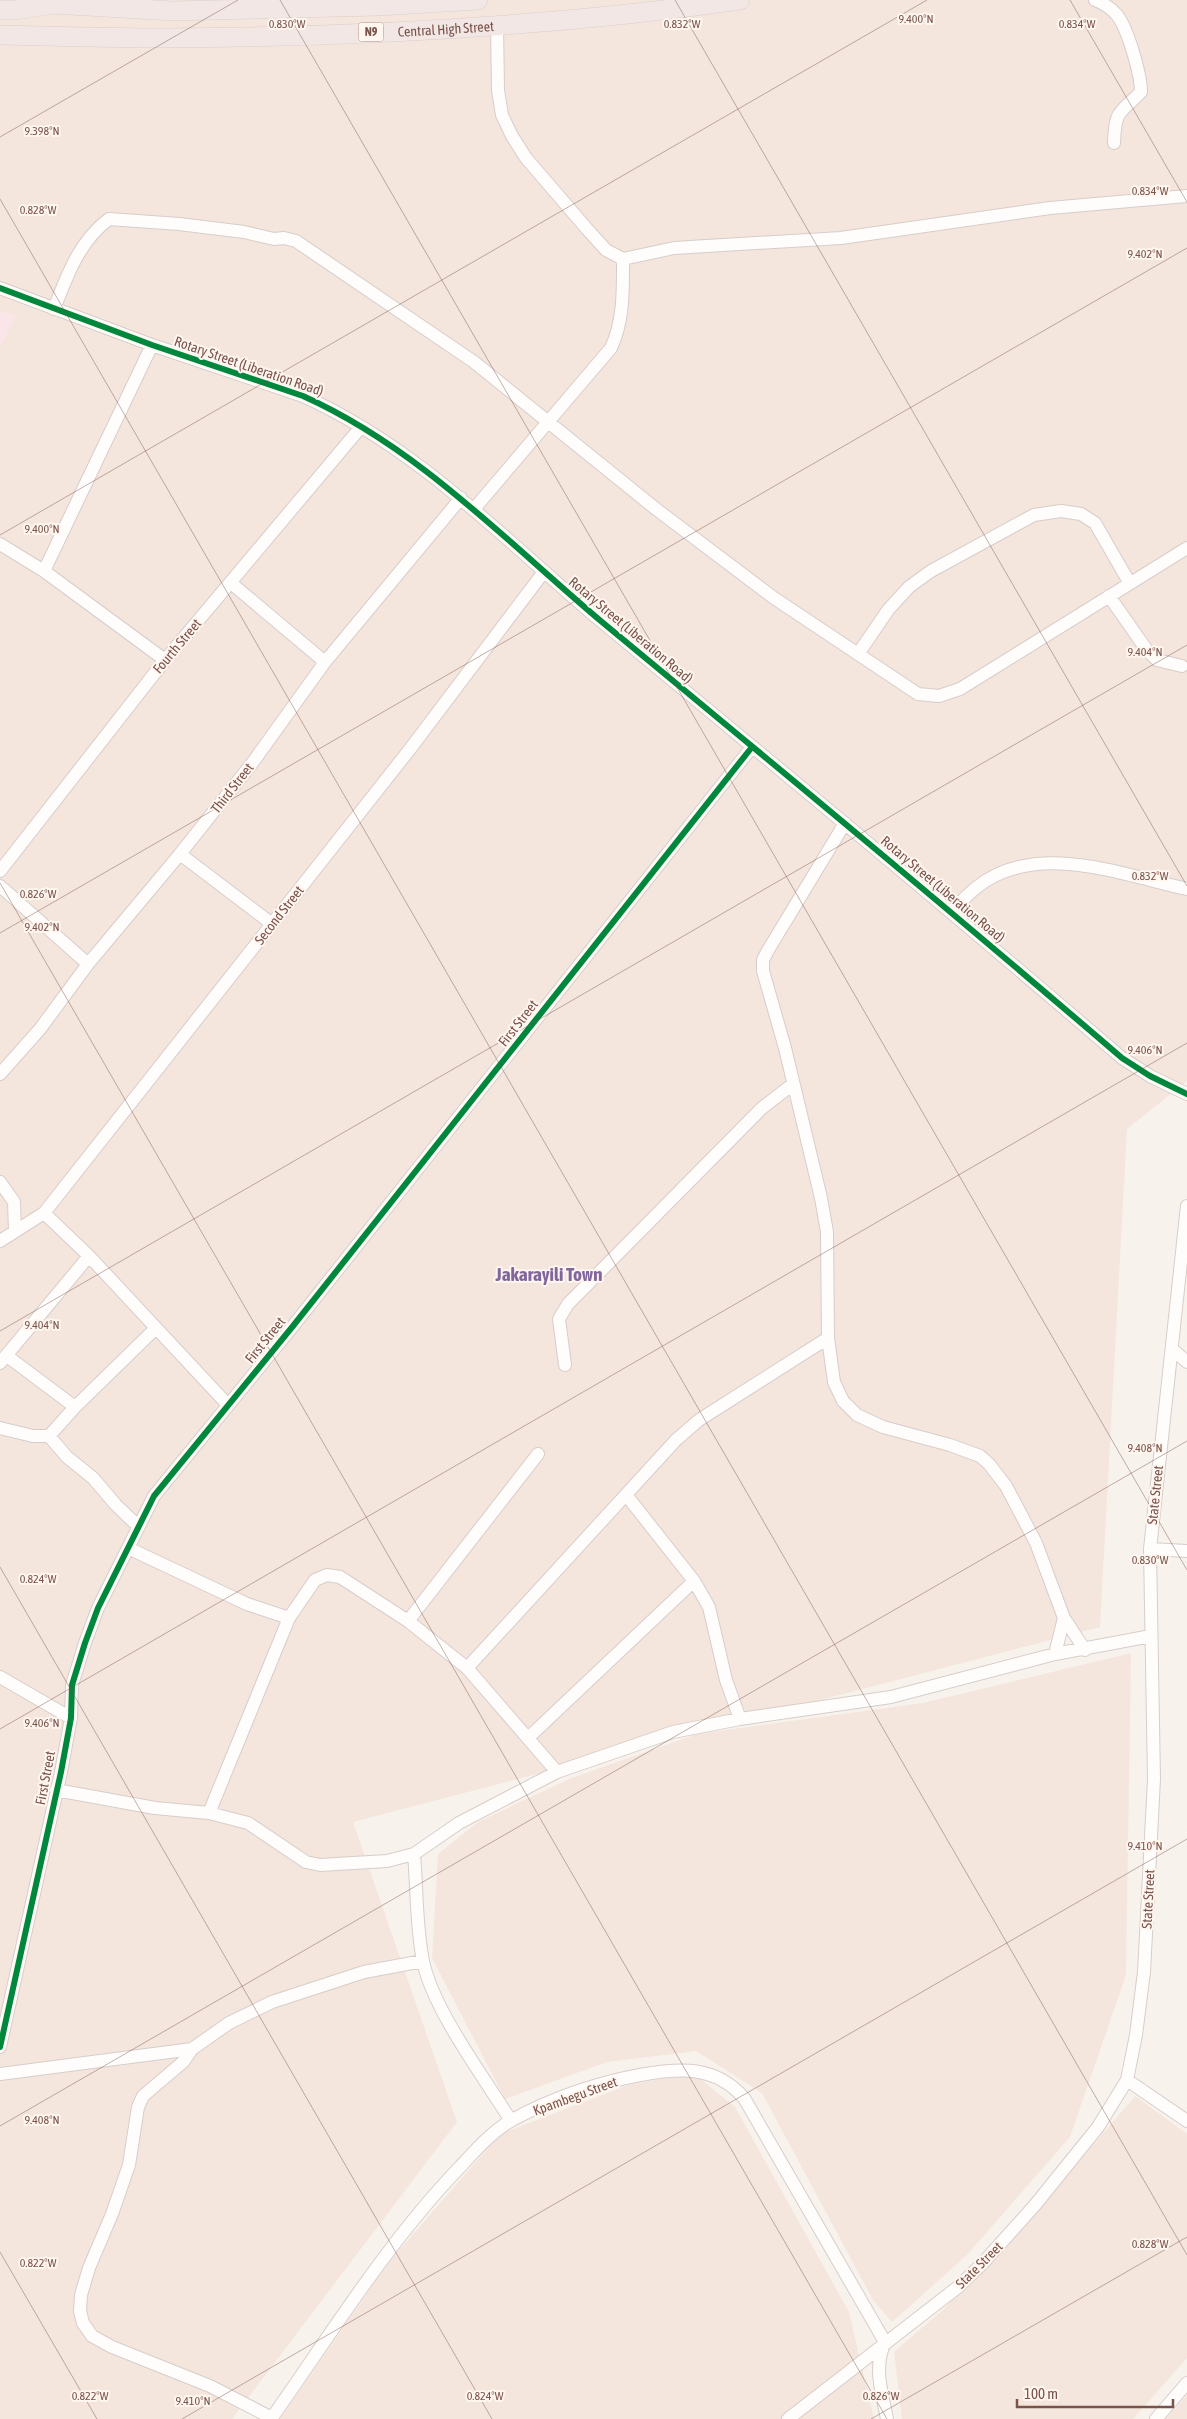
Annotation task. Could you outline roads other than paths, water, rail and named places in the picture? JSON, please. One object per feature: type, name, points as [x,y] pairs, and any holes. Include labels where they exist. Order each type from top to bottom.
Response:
[{"type":"highway","name":"Central High Street","points":[[0,10],[16,10],[53,2],[174,11],[378,6],[478,0]]},
{"type":"highway","name":"Central High Street","points":[[0,35],[163,38],[303,35],[497,25],[637,14],[740,0]]},
{"type":"street","points":[[1095,0],[1104,4],[1118,16],[1141,75],[1141,92],[1120,111],[1115,122],[1114,144]]},
{"type":"street","points":[[497,25],[498,90],[502,115],[512,136],[526,158],[587,229],[606,250],[622,259],[674,248],[841,238],[1050,208],[1187,196]]},
{"type":"street","points":[[54,309],[72,262],[109,219],[179,224],[296,241],[474,362],[548,424],[774,598],[918,694],[939,696],[960,689],[1129,582],[1187,548]]},
{"type":"street","points":[[474,509],[611,348],[619,332],[623,288],[622,259]]},
{"type":"street","name":"Rotary Street (Liberation Road)","points":[[0,288],[152,345],[303,396],[326,406],[361,427],[461,498],[544,573],[952,911],[1122,1058],[1150,1076],[1187,1094]]},
{"type":"street","points":[[44,571],[152,345]]},
{"type":"street","name":"Fourth Street","points":[[0,871],[165,660],[361,427]]},
{"type":"street","name":"Third Street","points":[[0,1074],[40,1029],[88,964],[180,854],[253,762],[325,662],[461,498]]},
{"type":"street","points":[[858,654],[888,610],[909,587],[931,571],[1034,515],[1061,511],[1081,514],[1095,524],[1129,582]]},
{"type":"street","points":[[0,544],[44,571],[165,660]]},
{"type":"street","name":"Second Street","points":[[0,1242],[44,1213],[410,749],[544,573]]},
{"type":"street","points":[[231,583],[325,662]]},
{"type":"street","points":[[1109,596],[1146,649],[1157,660],[1182,666]]},
{"type":"street","name":"First Street","points":[[0,2047],[71,1718],[72,1685],[98,1608],[154,1496],[228,1406],[752,747]]},
{"type":"street","points":[[845,823],[763,960],[763,971],[793,1084],[826,1232],[828,1338],[834,1382],[843,1401],[857,1415],[883,1427],[950,1445],[980,1456],[997,1472],[1036,1543],[1064,1618],[1085,1650]]},
{"type":"street","points":[[180,854],[272,924]]},
{"type":"street","points":[[952,911],[977,887],[995,876],[1039,864],[1071,863],[1187,889]]},
{"type":"street","points":[[0,886],[88,964]]},
{"type":"street","points":[[565,1365],[559,1319],[568,1304],[762,1108],[793,1084]]},
{"type":"street","points":[[0,1182],[14,1202],[14,1231]]},
{"type":"street","name":"State Street","points":[[788,2419],[958,2287],[982,2264],[1035,2205],[1098,2127],[1127,2080],[1141,2000],[1148,1914],[1154,1779],[1150,1549],[1187,1206]]},
{"type":"street","points":[[44,1213],[89,1256],[228,1406]]},
{"type":"street","points":[[75,1407],[4,1360],[89,1256]]},
{"type":"street","points":[[0,1428],[33,1436],[49,1436],[75,1407],[155,1329]]},
{"type":"street","points":[[467,1668],[627,1496],[676,1440],[699,1420],[828,1338]]},
{"type":"street","points":[[1172,1349],[1187,1362]]},
{"type":"street","points":[[49,1436],[67,1457],[93,1478],[116,1505],[138,1526]]},
{"type":"street","points":[[408,1620],[538,1454]]},
{"type":"street","points":[[627,1496],[694,1581],[709,1607],[726,1680],[740,1719]]},
{"type":"street","points":[[128,1548],[247,1604],[289,1618]]},
{"type":"street","points":[[1150,1549],[1187,1551]]},
{"type":"street","points":[[209,1813],[289,1618],[315,1580],[327,1575],[340,1577],[408,1620],[467,1668],[529,1737],[557,1772]]},
{"type":"street","points":[[529,1737],[694,1581]]},
{"type":"street","points":[[1055,1654],[1064,1618]]},
{"type":"street","points":[[56,1790],[155,1808],[209,1813],[248,1823],[306,1862],[320,1865],[387,1861],[414,1854],[459,1823],[557,1772],[673,1732],[740,1719],[891,1697],[1055,1654],[1085,1650],[1151,1636]]},
{"type":"street","points":[[0,1677],[71,1718]]},
{"type":"street","points":[[414,1854],[423,1961],[432,1989],[443,2011],[511,2121]]},
{"type":"street","points":[[271,2419],[210,2386],[112,2347],[92,2336],[80,2311],[81,2295],[89,2268],[112,2214],[129,2165],[138,2107],[143,2096],[183,2062],[192,2050],[230,2023],[272,2002],[364,1972],[423,1961]]},
{"type":"street","points":[[0,2074],[192,2050]]},
{"type":"street","name":"Kpambegu Street","points":[[271,2419],[369,2280],[431,2197],[485,2141],[511,2121],[580,2091],[623,2078],[654,2072],[701,2070],[736,2088],[773,2144],[885,2342]]},
{"type":"street","points":[[1127,2080],[1187,2121]]},
{"type":"street","points":[[885,2342],[879,2355],[878,2366],[888,2419]]},
{"type":"street","points":[[1156,2419],[1187,2383]]},
{"type":"district","name":"Jakarayili Town","points":[[549,1274]]}]
